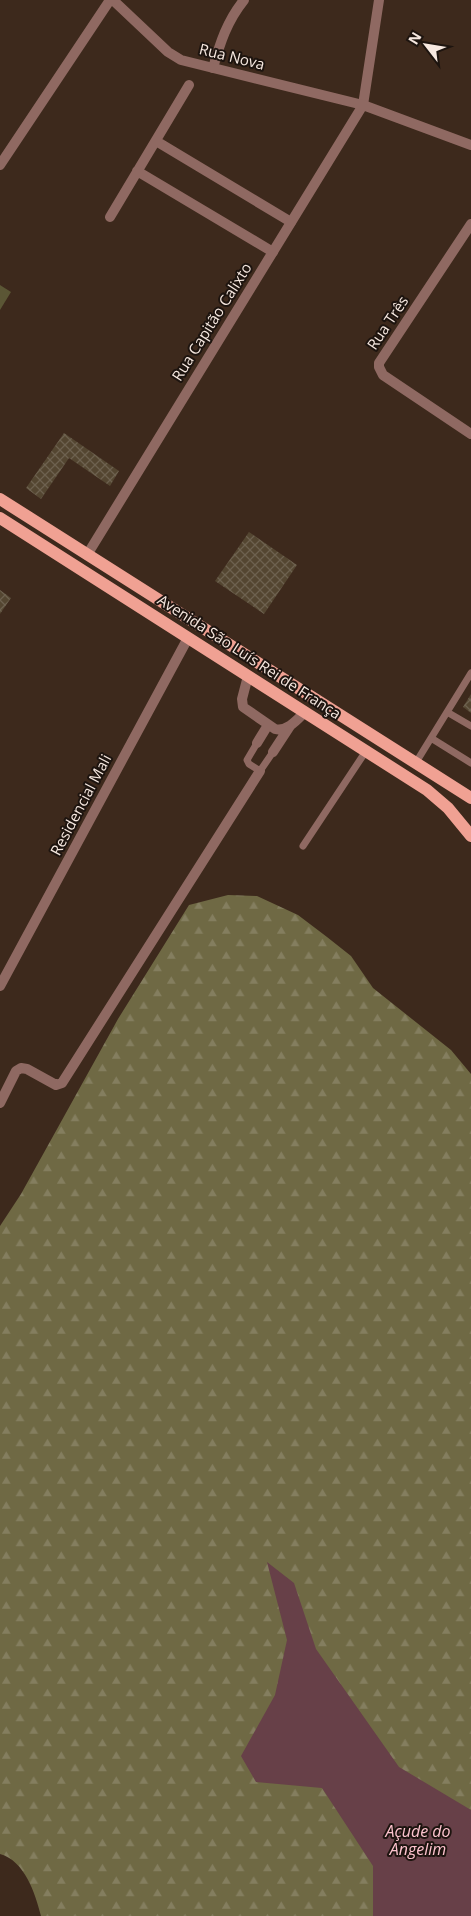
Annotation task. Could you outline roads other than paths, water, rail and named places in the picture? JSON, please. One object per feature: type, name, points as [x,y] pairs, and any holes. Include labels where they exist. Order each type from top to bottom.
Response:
[{"type":"main road","name":"Avenida São Luís Rei de França","points":[[0,500],[471,798]]},
{"type":"main road","name":"Avenida São Luís Rei de França","points":[[0,518],[437,798],[454,814],[471,836]]},
{"type":"street","name":"Rua Nova","points":[[111,0],[175,57],[363,105],[471,144]]},
{"type":"street","points":[[0,165],[111,0]]},
{"type":"street","points":[[213,68],[230,20],[244,0]]},
{"type":"street","points":[[363,105],[379,0]]},
{"type":"street","points":[[110,217],[190,85]]},
{"type":"street","name":"Rua Capitão Calixto","points":[[87,555],[363,105]]},
{"type":"street","points":[[156,140],[291,222]]},
{"type":"street","points":[[137,171],[273,252]]},
{"type":"street","name":"Rua Três","points":[[471,224],[379,363],[383,375],[471,434]]},
{"type":"street","name":"Residencial Mali","points":[[0,986],[188,638]]},
{"type":"street","points":[[248,676],[242,698],[243,707],[268,725],[279,730],[291,725]]},
{"type":"street","points":[[273,752],[291,725],[305,712]]},
{"type":"street","points":[[257,743],[268,725]]},
{"type":"street","points":[[0,1102],[16,1071],[21,1068],[27,1068],[56,1085],[62,1083],[260,771]]},
{"type":"lane","points":[[415,764],[471,674]]},
{"type":"lane","points":[[447,712],[471,726]]},
{"type":"lane","points":[[431,738],[471,763]]},
{"type":"lane","points":[[257,743],[247,760],[248,764],[260,771],[273,752]]},
{"type":"lane","points":[[303,846],[366,751]]},
{"type":"water","name":"Açude do Angelim","points":[[267,1562],[294,1583],[316,1649],[399,1767],[471,1810],[471,1916],[373,1916],[373,1866],[322,1788],[256,1782],[241,1756],[275,1695],[287,1640]]}]
